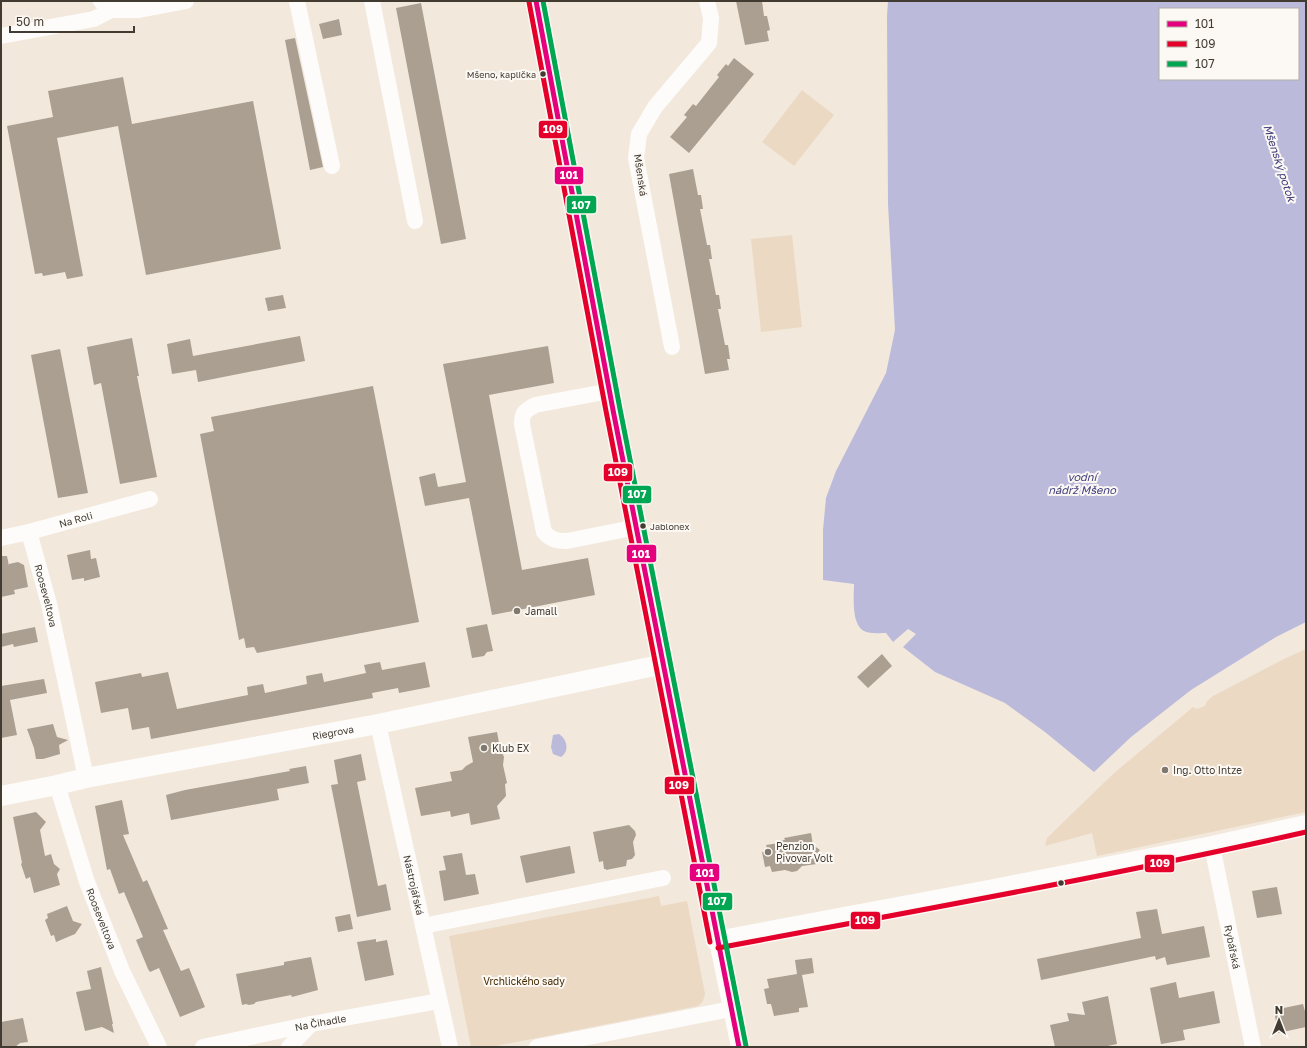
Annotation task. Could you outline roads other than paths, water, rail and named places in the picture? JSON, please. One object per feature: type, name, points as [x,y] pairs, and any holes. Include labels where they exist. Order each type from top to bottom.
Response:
[{"type":"street","points":[[1,36],[94,19],[106,6],[140,10],[186,1]]},
{"type":"street","points":[[297,1],[332,166]]},
{"type":"street","points":[[372,1],[415,221]]},
{"type":"street","points":[[536,1],[610,391],[739,1047]]},
{"type":"street","name":"Mšenská","points":[[672,347],[636,158],[639,134],[655,107],[709,43],[711,18],[707,1]]},
{"type":"street","points":[[610,391],[535,405],[526,410],[522,416],[522,424],[544,532],[550,538],[557,541],[567,541],[637,527]]},
{"type":"street","name":"Na Roli","points":[[1,538],[29,532],[150,499]]},
{"type":"street","name":"Rooseveltova","points":[[29,532],[49,604],[86,778]]},
{"type":"street","name":"Riegrova","points":[[1,796],[86,778],[378,724],[664,664]]},
{"type":"street","name":"Nástrojářská","points":[[378,724],[450,1047]]},
{"type":"street","name":"Rooseveltova","points":[[56,785],[87,882],[122,971],[159,1047]]},
{"type":"street","points":[[717,941],[1013,886],[1212,846],[1306,825]]},
{"type":"street","name":"Rybářská","points":[[1212,846],[1253,1047]]},
{"type":"street","points":[[423,926],[662,878]]},
{"type":"street","name":"Na Čihadle","points":[[203,1047],[311,1024],[439,1001]]},
{"type":"street","points":[[536,1047],[731,1009]]},
{"type":"street","points":[[289,1047],[311,1024]]},
{"type":"water","name":"vodní nádrž Mšeno","points":[[888,1],[1306,1],[1306,622],[1276,637],[1191,690],[1131,737],[1094,772],[1045,732],[1005,703],[935,672],[903,647],[916,634],[908,629],[893,642],[886,633],[872,633],[864,631],[857,622],[855,616],[854,584],[823,580],[823,530],[826,498],[836,471],[886,373],[895,330],[888,204]]},
{"type":"water","points":[[559,734],[566,742],[566,752],[561,757],[553,754],[551,747],[553,735]]},
{"type":"place","name":"Mšeno, kaplička","points":[[543,74]]},
{"type":"place","name":"Jablonex","points":[[643,526]]},
{"type":"place","name":"Jamall","points":[[517,611]]},
{"type":"place","name":"Klub EX","points":[[484,748]]},
{"type":"place","name":"Ing. Otto Intze","points":[[1165,770]]},
{"type":"place","name":"Penzion Pivovar Volt","points":[[768,852]]},
{"type":"water label","name":"Mšenský potok","points":[[1280,163]]},
{"type":"park label","name":"Vrchlického sady","points":[[524,981]]}]
